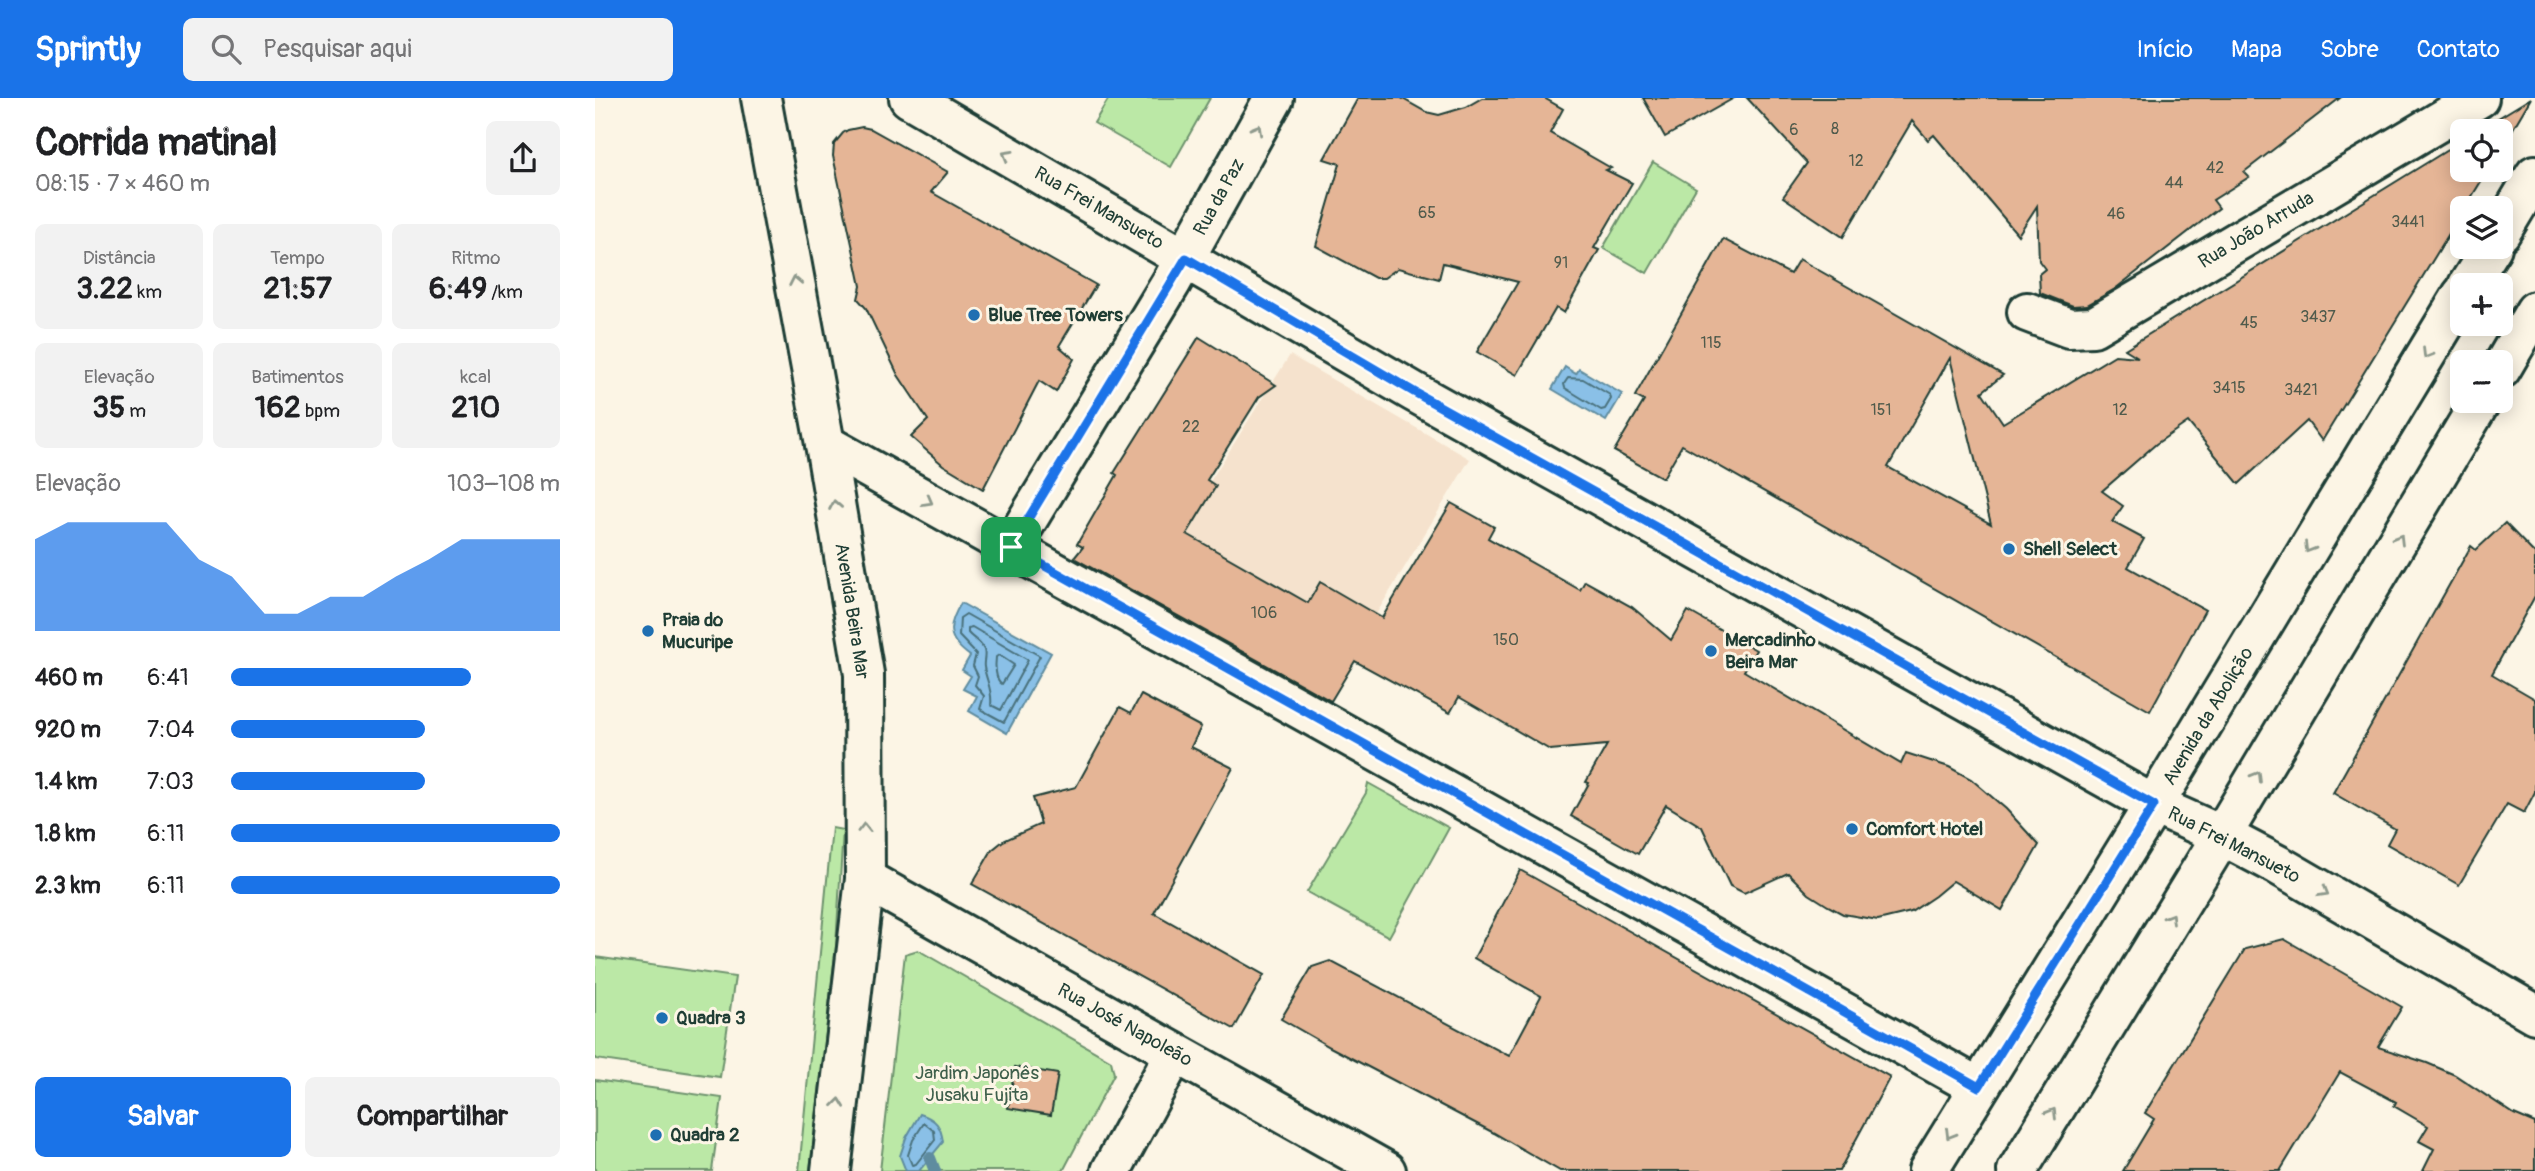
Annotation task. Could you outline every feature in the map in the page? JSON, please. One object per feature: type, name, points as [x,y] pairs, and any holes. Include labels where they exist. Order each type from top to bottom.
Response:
[{"type":"street","name":"Avenida Beira Mar","points":[[761,98],[864,674],[865,879],[831,1171]]},
{"type":"street","name":"Rua Frei Mansueto","points":[[909,98],[1414,392],[2154,805],[2221,835],[2535,1014]]},
{"type":"street","name":"Rua da Paz","points":[[1011,547],[1186,258],[1274,98]]},
{"type":"street","name":"Rua João Arruda","points":[[2027,312],[2069,328],[2093,327],[2479,98]]},
{"type":"street","points":[[2513,212],[2535,175]]},
{"type":"street","points":[[2512,350],[2535,311]]},
{"type":"street","name":"Avenida da Abolição","points":[[1928,1171],[2154,805],[2450,315]]},
{"type":"street","points":[[2017,1171],[2474,413]]},
{"type":"street","points":[[825,444],[1979,1087]]},
{"type":"street","name":"Rua José Napoleão","points":[[865,879],[1386,1171]]},
{"type":"street","points":[[1111,1171],[1175,1053]]},
{"type":"shaded area","points":[[1290,355],[1470,459],[1326,697],[1140,592]]},
{"type":"green space","points":[[1109,98],[1210,98],[1171,167],[1094,123]]},
{"type":"green space","points":[[1653,162],[1696,188],[1647,273],[1603,248]]},
{"type":"green space","points":[[1368,783],[1449,828],[1389,937],[1307,892],[1366,793]]},
{"type":"green space","points":[[832,828],[843,830],[836,946],[810,1171],[799,1171]]},
{"type":"green space","name":"Jardim Japonês Jusaku Fujita","points":[[918,950],[1111,1061],[1114,1074],[1063,1171],[880,1171],[905,954]]},
{"type":"green space","name":"Quadra 3","points":[[595,957],[735,977],[720,1077],[595,1059]]},
{"type":"green space","name":"Quadra 2","points":[[595,1080],[722,1098],[712,1171],[595,1171]]},
{"type":"water","points":[[1565,367],[1576,374],[1579,369],[1622,394],[1606,421],[1552,389]]},
{"type":"water","points":[[961,603],[1051,653],[1007,733],[969,711],[977,696],[963,689],[971,676],[962,670],[970,656],[957,644],[951,632],[953,619]]},
{"type":"water","points":[[920,1114],[937,1124],[943,1142],[919,1171],[906,1171],[900,1156],[906,1138]]},
{"type":"building","points":[[1358,98],[1401,98],[1426,112],[1439,115],[1466,107],[1482,98],[1544,98],[1563,109],[1550,133],[1611,168],[1606,170],[1632,183],[1594,248],[1599,250],[1564,313],[1556,308],[1517,375],[1477,352],[1518,282],[1443,263],[1439,279],[1398,268],[1384,278],[1375,278],[1316,246],[1340,164],[1324,159]]},
{"type":"building","points":[[1643,98],[1734,98],[1665,137]]},
{"type":"building","points":[[1747,98],[2340,98],[2244,172],[2249,177],[2213,200],[2219,208],[2115,289],[2087,305],[2073,306],[2040,293],[2039,274],[2045,269],[2039,261],[2037,206],[2018,235],[1934,135],[1928,140],[1912,121],[1843,237],[1783,197],[1807,163]]},
{"type":"building","points":[[2531,98],[2513,129],[2513,119],[2497,119]]},
{"type":"building","name":"Blue Tree Towers","points":[[862,127],[871,129],[948,172],[931,192],[1096,285],[1059,346],[1074,359],[1056,392],[1039,381],[983,489],[943,465],[911,437],[928,420],[898,375],[866,308],[858,299],[861,286],[833,156],[834,144],[843,133]]},
{"type":"building","points":[[2450,148],[2450,182],[2481,182],[2472,196],[2450,196],[2450,232],[2322,441],[2307,421],[2239,484],[2188,422],[2156,444],[2102,491],[2123,506],[2112,522],[2144,539],[2128,567],[2205,610],[2150,711],[1682,445],[1663,478],[1614,451],[1644,401],[1635,396],[1723,239],[1790,274],[1799,259],[2003,375],[1982,392],[2003,423],[2115,355],[2138,357],[2125,349]],"holes":[[[1950,358],[1991,524],[1888,467]]]},
{"type":"building","points":[[1199,337],[1276,385],[1259,397],[1207,480],[1216,486],[1187,534],[1308,603],[1320,582],[1382,618],[1451,503],[1494,527],[1488,538],[1580,590],[1585,581],[1632,607],[1671,640],[1688,611],[1756,650],[1744,671],[1901,764],[1906,753],[1949,767],[1971,779],[2006,809],[2039,845],[2002,910],[1953,881],[1911,912],[1878,920],[1843,914],[1809,894],[1788,873],[1744,893],[1730,886],[1702,827],[1666,805],[1638,854],[1571,816],[1607,745],[1550,750],[1459,697],[1450,713],[1355,661],[1331,701],[1074,558],[1083,547],[1077,544],[1117,475],[1114,473]]},
{"type":"building","points":[[2505,523],[2535,554],[2535,596],[2492,674],[2535,699],[2535,792],[2524,813],[2507,804],[2459,885],[2387,844],[2395,829],[2333,793],[2471,546],[2476,550]]},
{"type":"building","points":[[1141,695],[1201,727],[1191,747],[1233,768],[1154,913],[1264,975],[1234,1029],[972,884],[992,850],[1003,841],[1041,824],[1033,798],[1076,787],[1120,707],[1131,713]]},
{"type":"building","points":[[1520,870],[1890,1077],[1839,1171],[1560,1171],[1281,1019],[1312,967],[1330,961],[1509,1056],[1541,996],[1474,958]]},
{"type":"building","points":[[2284,939],[2402,1007],[2378,1047],[2455,1075],[2514,1114],[2535,1123],[2535,1171],[2423,1171],[2434,1149],[2419,1141],[2428,1126],[2394,1106],[2396,1102],[2340,1072],[2280,1171],[2123,1171],[2154,1119],[2145,1113],[2245,949]]},
{"type":"building","points":[[1015,1067],[1058,1074],[1051,1115],[1008,1108]]},
{"type":"waterway","points":[[930,1158],[935,1171]]},
{"type":"place","name":"Blue Tree Towers","points":[[974,315]]},
{"type":"place","name":"Shell Select","points":[[2009,549]]},
{"type":"place","name":"Praia do Mucuripe","points":[[648,631]]},
{"type":"place","name":"Mercadinho Beira Mar","points":[[1711,651]]},
{"type":"place","name":"Comfort Hotel","points":[[1852,829]]},
{"type":"place","name":"Quadra 3","points":[[662,1018]]},
{"type":"place","name":"Quadra 2","points":[[656,1135]]},
{"type":"route","points":[[1186,258],[1414,392],[2154,805],[1979,1087],[1011,547],[1186,258]]}]
